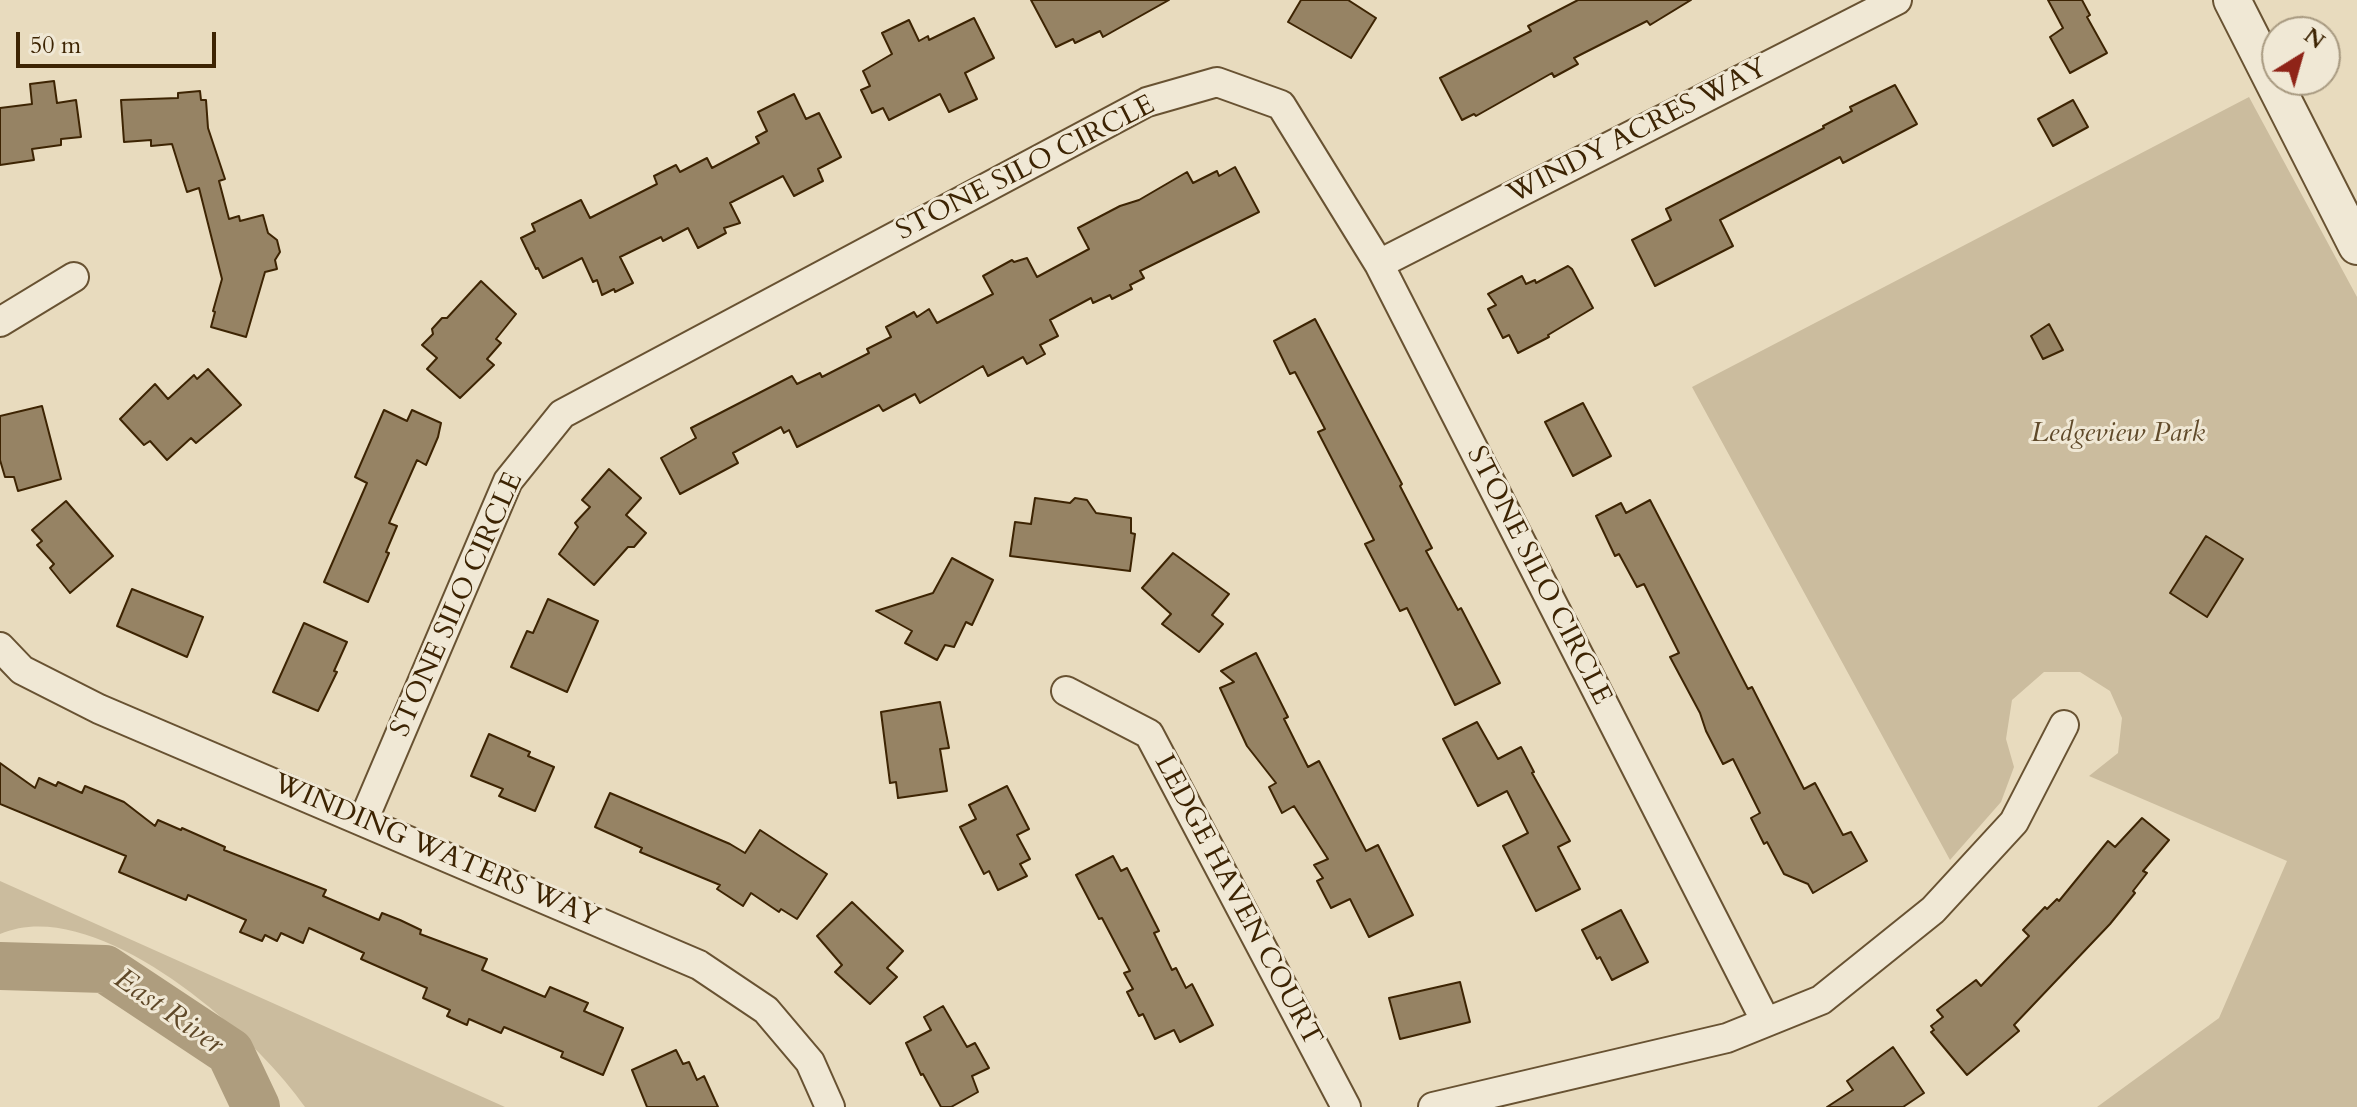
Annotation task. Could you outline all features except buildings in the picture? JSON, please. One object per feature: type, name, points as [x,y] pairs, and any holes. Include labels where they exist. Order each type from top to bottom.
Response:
[{"type":"street","name":"WINDY ACRES WAY","points":[[1379,264],[1897,0]]},
{"type":"street","points":[[2232,0],[2357,246]]},
{"type":"street","name":"STONE SILO CIRCLE","points":[[363,821],[508,481],[562,414],[1147,102],[1217,82],[1281,105],[1379,264],[1766,1022]]},
{"type":"street","points":[[0,322],[74,277]]},
{"type":"street","name":"WINDING WATERS WAY","points":[[0,647],[22,670],[99,709],[699,965],[766,1010],[810,1062],[830,1107]]},
{"type":"street","name":"LEDGE HAVEN COURT","points":[[1066,691],[1149,734],[1346,1107]]},
{"type":"street","points":[[1433,1107],[1727,1038],[1821,1000],[1933,910],[2014,822],[2064,725]]},
{"type":"green space","name":"Ledgeview Park","points":[[2249,97],[2357,297],[2357,1107],[2097,1107],[2219,1018],[2287,861],[2089,776],[2118,753],[2122,718],[2110,691],[2080,672],[2044,672],[2012,700],[2006,739],[2014,767],[2001,802],[1950,860],[1692,387]]},
{"type":"green space","points":[[0,881],[505,1107],[305,1107],[250,1043],[212,1009],[170,977],[126,951],[81,933],[39,926],[0,934]]},
{"type":"waterway","name":"East River","points":[[0,966],[105,969],[230,1052],[256,1107]]}]
